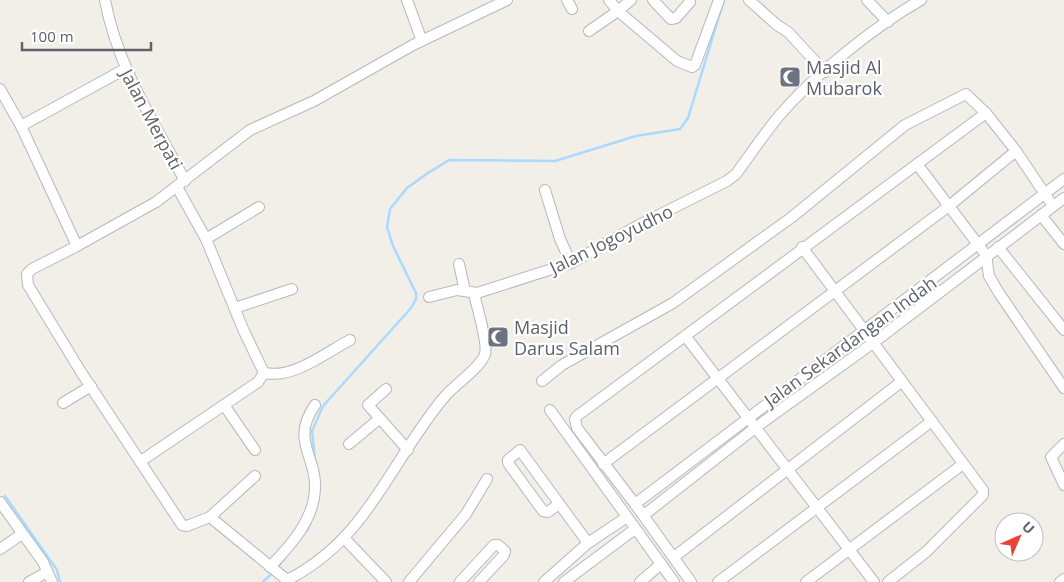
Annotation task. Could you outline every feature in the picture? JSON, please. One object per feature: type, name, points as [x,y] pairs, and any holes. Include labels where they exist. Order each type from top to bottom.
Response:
[{"type":"street","name":"Jalan Merpati","points":[[105,0],[112,34],[125,68],[181,184],[264,373]]},
{"type":"street","points":[[406,0],[422,41]]},
{"type":"street","points":[[255,476],[210,517],[187,526],[182,525],[91,386],[28,285],[27,274],[32,269],[114,226],[181,184],[250,130],[331,93],[422,41],[507,0]]},
{"type":"street","points":[[609,0],[618,11],[678,61],[692,67],[695,65],[719,0]]},
{"type":"street","points":[[589,31],[631,0]]},
{"type":"street","points":[[653,0],[671,18],[676,18],[690,2]]},
{"type":"street","points":[[748,0],[788,32],[825,72]]},
{"type":"street","points":[[867,0],[888,22]]},
{"type":"street","name":"Jalan Jogoyudho","points":[[477,293],[571,263],[639,225],[727,181],[736,174],[780,115],[825,72],[888,22],[922,0]]},
{"type":"street","points":[[21,126],[125,68]]},
{"type":"street","points":[[0,90],[21,126],[76,246]]},
{"type":"street","points":[[542,381],[549,373],[577,356],[673,303],[792,216],[905,125],[966,94],[986,112],[1016,151],[1053,206]]},
{"type":"street","points":[[691,582],[644,515],[577,428],[575,419],[686,337],[802,247],[986,112]]},
{"type":"street","points":[[603,464],[949,206],[1016,151]]},
{"type":"street","points":[[917,164],[986,255],[989,276],[999,294],[1064,388]]},
{"type":"street","name":"Jalan Sekardangan Indah","points":[[635,504],[747,417],[864,332],[1064,179]]},
{"type":"street","points":[[545,190],[560,239],[571,263]]},
{"type":"street","name":"Jalan Sekardangan Indah","points":[[644,515],[755,428],[873,343],[986,255],[1064,198]]},
{"type":"street","points":[[206,239],[260,207]]},
{"type":"street","points":[[1041,215],[1064,244]]},
{"type":"street","points":[[802,247],[983,490],[983,495],[926,552],[888,582]]},
{"type":"street","points":[[998,247],[1064,330]]},
{"type":"street","points":[[459,264],[465,291]]},
{"type":"street","points":[[235,308],[292,289]]},
{"type":"street","points":[[279,575],[317,561],[344,538],[362,518],[446,395],[484,357],[486,352],[475,298],[477,293],[446,291],[429,297]]},
{"type":"street","points":[[686,337],[874,582]]},
{"type":"street","points":[[141,461],[258,382],[264,373],[276,375],[292,372],[350,340]]},
{"type":"street","points":[[674,557],[901,382]]},
{"type":"street","points":[[63,403],[91,386]]},
{"type":"street","points":[[386,390],[368,405],[408,450]]},
{"type":"street","points":[[224,405],[255,450]]},
{"type":"street","points":[[279,575],[293,542],[303,527],[314,497],[314,480],[304,438],[308,418],[315,405]]},
{"type":"street","points":[[550,410],[674,582]]},
{"type":"street","points":[[348,444],[379,418]]},
{"type":"street","points":[[718,582],[932,421]]},
{"type":"street","points":[[1064,444],[1051,457],[1064,485]]},
{"type":"street","points":[[559,504],[548,512],[543,511],[508,460],[520,450],[588,543]]},
{"type":"street","points":[[806,582],[963,464]]},
{"type":"street","points":[[409,582],[466,514],[487,479]]},
{"type":"street","points":[[0,502],[43,562],[52,582]]},
{"type":"street","points":[[210,517],[279,575]]},
{"type":"street","points":[[544,582],[588,543],[627,517]]},
{"type":"street","points":[[564,582],[635,529]]},
{"type":"street","points":[[0,549],[22,534]]},
{"type":"street","points":[[344,538],[386,582]]},
{"type":"street","points":[[460,582],[494,545],[498,545],[505,552],[504,555],[479,582]]},
{"type":"street","points":[[640,582],[661,564]]},
{"type":"street","points":[[29,582],[48,572]]},
{"type":"street","points":[[1060,582],[1064,579]]},
{"type":"waterway","points":[[315,460],[312,431],[323,406],[411,308],[416,299],[416,293],[393,246],[387,227],[390,209],[407,188],[449,160],[555,161],[636,136],[680,129],[688,118],[724,0]]},
{"type":"waterway","points":[[5,496],[57,570],[60,582]]},
{"type":"waterway","points":[[303,535],[308,529],[318,502]]},
{"type":"waterway","points":[[276,569],[286,557]]},
{"type":"waterway","points":[[263,582],[272,573]]},
{"type":"place","name":"Masjid Al Mubarok","points":[[790,77]]},
{"type":"place","name":"Masjid Darus Salam","points":[[498,337]]}]
